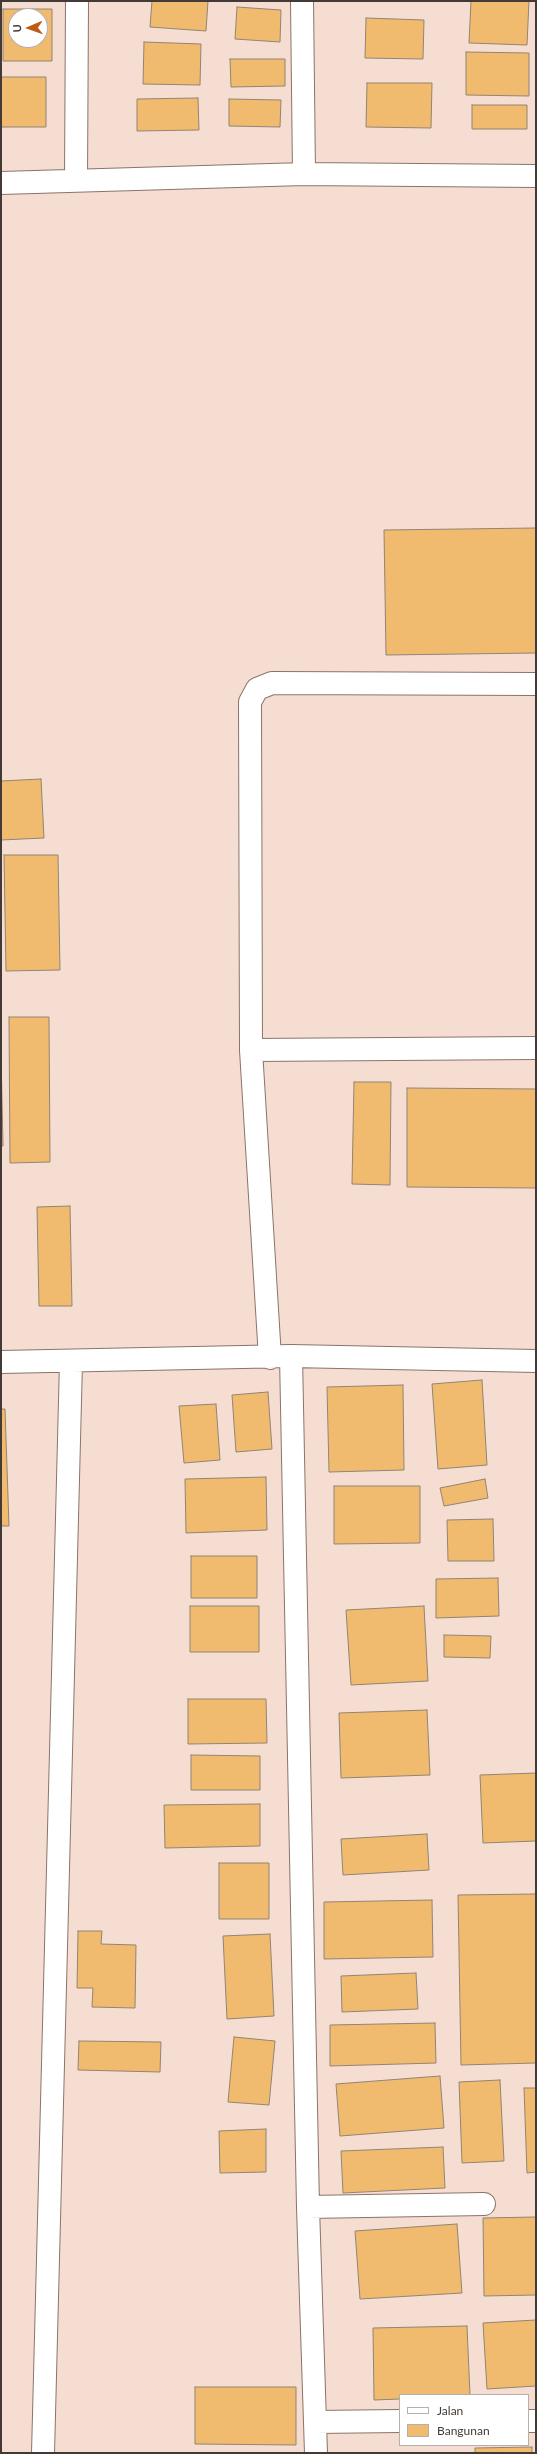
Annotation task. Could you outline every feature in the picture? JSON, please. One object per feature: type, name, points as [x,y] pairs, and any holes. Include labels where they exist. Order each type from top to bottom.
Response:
[{"type":"street","points":[[76,180],[77,1]]},
{"type":"street","points":[[302,1],[304,174]]},
{"type":"street","points":[[1,183],[304,174],[536,176]]},
{"type":"street","points":[[316,2453],[281,1357],[251,1050],[250,702],[257,689],[272,683],[536,684]]},
{"type":"street","points":[[251,1050],[536,1048]]},
{"type":"street","points":[[1,1362],[71,1362],[281,1357],[536,1361]]},
{"type":"street","points":[[43,2453],[71,1362]]},
{"type":"street","points":[[308,2207],[484,2204]]},
{"type":"street","points":[[315,2422],[399,2421]]},
{"type":"building","points":[[152,1],[208,1],[206,31],[150,27]]},
{"type":"building","points":[[471,1],[529,1],[527,45],[469,43]]},
{"type":"building","points":[[237,7],[281,10],[280,42],[235,39]]},
{"type":"building","points":[[3,9],[8,9],[8,48],[48,48],[48,9],[52,9],[52,61],[3,61]]},
{"type":"building","points":[[366,18],[424,20],[423,59],[365,58]]},
{"type":"building","points":[[144,42],[201,44],[200,85],[143,84]]},
{"type":"building","points":[[466,52],[529,53],[529,96],[466,95]]},
{"type":"building","points":[[230,59],[285,59],[285,86],[231,87]]},
{"type":"building","points":[[1,77],[46,77],[46,127],[1,127]]},
{"type":"building","points":[[367,83],[432,83],[431,128],[366,127]]},
{"type":"building","points":[[198,98],[199,130],[137,131],[137,99]]},
{"type":"building","points":[[229,99],[281,100],[280,127],[229,126]]},
{"type":"building","points":[[472,105],[527,105],[527,129],[472,129]]},
{"type":"building","points":[[536,528],[536,653],[386,655],[384,530]]},
{"type":"building","points":[[41,779],[44,838],[1,840],[1,781]]},
{"type":"building","points":[[4,855],[58,855],[60,970],[6,971]]},
{"type":"building","points":[[9,1017],[49,1017],[50,1162],[10,1163]]},
{"type":"building","points":[[1,1054],[3,1146],[1,1146]]},
{"type":"building","points":[[354,1082],[391,1082],[390,1185],[352,1184]]},
{"type":"building","points":[[407,1088],[536,1089],[536,1188],[407,1187]]},
{"type":"building","points":[[70,1206],[72,1306],[39,1306],[37,1207]]},
{"type":"building","points":[[482,1380],[487,1465],[438,1469],[432,1384]]},
{"type":"building","points":[[403,1385],[404,1470],[329,1472],[327,1387]]},
{"type":"building","points":[[268,1392],[272,1449],[236,1452],[232,1395]]},
{"type":"building","points":[[216,1404],[220,1460],[184,1463],[179,1406]]},
{"type":"building","points":[[1,1409],[5,1409],[9,1526],[1,1526]]},
{"type":"building","points":[[266,1477],[267,1530],[186,1533],[185,1479]]},
{"type":"building","points":[[485,1479],[488,1498],[444,1506],[440,1488]]},
{"type":"building","points":[[334,1486],[420,1486],[420,1543],[334,1544]]},
{"type":"building","points":[[493,1519],[494,1561],[448,1561],[447,1520]]},
{"type":"building","points":[[191,1556],[257,1556],[257,1598],[191,1598]]},
{"type":"building","points":[[498,1578],[499,1616],[436,1618],[436,1579]]},
{"type":"building","points":[[190,1606],[259,1606],[259,1652],[190,1652]]},
{"type":"building","points":[[424,1606],[428,1681],[351,1685],[346,1610]]},
{"type":"building","points":[[444,1635],[491,1636],[490,1658],[444,1657]]},
{"type":"building","points":[[188,1699],[266,1699],[267,1743],[188,1744]]},
{"type":"building","points":[[427,1710],[430,1775],[341,1778],[339,1713]]},
{"type":"building","points":[[191,1755],[260,1756],[260,1790],[191,1790]]},
{"type":"building","points":[[536,1773],[536,1841],[483,1843],[480,1775]]},
{"type":"building","points":[[260,1804],[260,1846],[165,1848],[164,1805]]},
{"type":"building","points":[[427,1834],[429,1870],[343,1875],[341,1839]]},
{"type":"building","points":[[219,1863],[269,1863],[269,1919],[219,1919]]},
{"type":"building","points":[[536,1894],[536,2063],[461,2065],[458,1895]]},
{"type":"building","points":[[432,1900],[433,1957],[324,1959],[324,1902]]},
{"type":"building","points":[[78,1931],[102,1931],[101,1944],[136,1945],[135,2008],[92,2007],[93,1988],[77,1988]]},
{"type":"building","points":[[270,1934],[274,2016],[227,2019],[223,1936]]},
{"type":"building","points":[[416,1973],[418,2009],[342,2012],[341,1976]]},
{"type":"building","points":[[435,2023],[436,2063],[330,2066],[330,2025]]},
{"type":"building","points":[[234,2037],[275,2041],[269,2105],[228,2102]]},
{"type":"building","points":[[79,2041],[161,2042],[160,2072],[78,2070]]},
{"type":"building","points":[[440,2076],[444,2128],[340,2136],[336,2084]]},
{"type":"building","points":[[500,2080],[504,2161],[462,2163],[459,2082]]},
{"type":"building","points":[[524,2088],[536,2088],[536,2172],[527,2173]]},
{"type":"building","points":[[266,2129],[266,2172],[220,2173],[219,2131]]},
{"type":"building","points":[[443,2147],[445,2188],[343,2193],[341,2151]]},
{"type":"building","points":[[536,2217],[536,2295],[484,2296],[483,2218]]},
{"type":"building","points":[[457,2224],[462,2293],[360,2299],[355,2231]]},
{"type":"building","points":[[536,2320],[536,2386],[487,2389],[483,2323]]},
{"type":"building","points":[[467,2326],[470,2394],[399,2394],[399,2399],[374,2400],[373,2328]]},
{"type":"building","points":[[195,2387],[296,2387],[296,2445],[195,2444]]},
{"type":"building","points":[[532,2447],[532,2453],[475,2453],[475,2448]]}]
